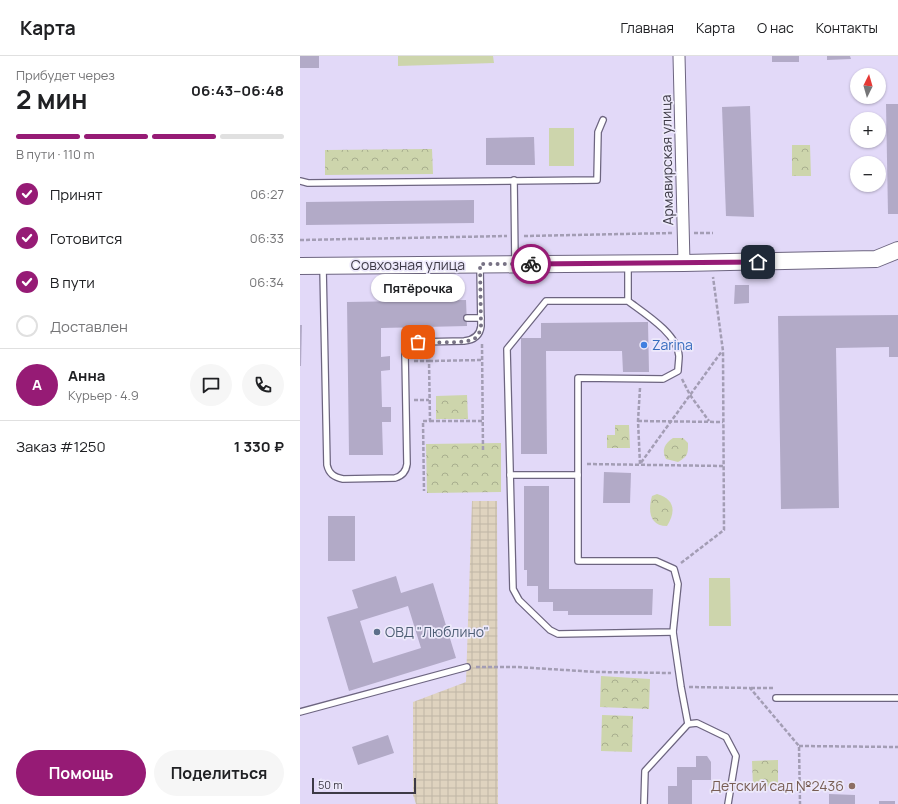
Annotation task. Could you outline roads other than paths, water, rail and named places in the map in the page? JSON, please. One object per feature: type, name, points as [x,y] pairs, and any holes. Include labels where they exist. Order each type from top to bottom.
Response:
[{"type":"street","name":"Армавирская улица","points":[[679,56],[684,263]]},
{"type":"street","name":"Совхозная улица","points":[[300,266],[684,263],[876,259],[898,250]]},
{"type":"lane","points":[[300,181],[308,183],[597,180],[598,132],[603,120]]},
{"type":"lane","points":[[514,180],[515,264]]},
{"type":"lane","points":[[628,263],[628,301]]},
{"type":"lane","points":[[323,265],[327,465],[336,478],[342,479],[395,478],[405,472],[407,464],[405,361],[407,349],[412,344],[418,342],[469,341],[477,336],[481,326],[480,264]]},
{"type":"lane","points":[[673,632],[558,634],[550,630],[519,600],[513,589],[507,349],[546,301],[628,301],[663,328],[674,341],[679,354],[678,371],[663,379],[578,378],[578,561],[656,561],[674,569],[678,584],[673,632],[688,724]]},
{"type":"lane","points":[[467,318],[481,318]]},
{"type":"lane","points":[[510,475],[578,475]]},
{"type":"lane","points":[[300,712],[467,667]]},
{"type":"lane","points":[[776,698],[898,698]]},
{"type":"lane","points":[[644,804],[644,771],[688,724],[697,723],[726,737],[736,756],[728,804]]},
{"type":"place","name":"Пятёрочка","points":[[418,342]]},
{"type":"place","name":"Zarina","points":[[644,345]]},
{"type":"place","name":"ОВД \"Люблино\"","points":[[377,632]]},
{"type":"place","name":"Детский сад №2436","points":[[852,786]]}]
